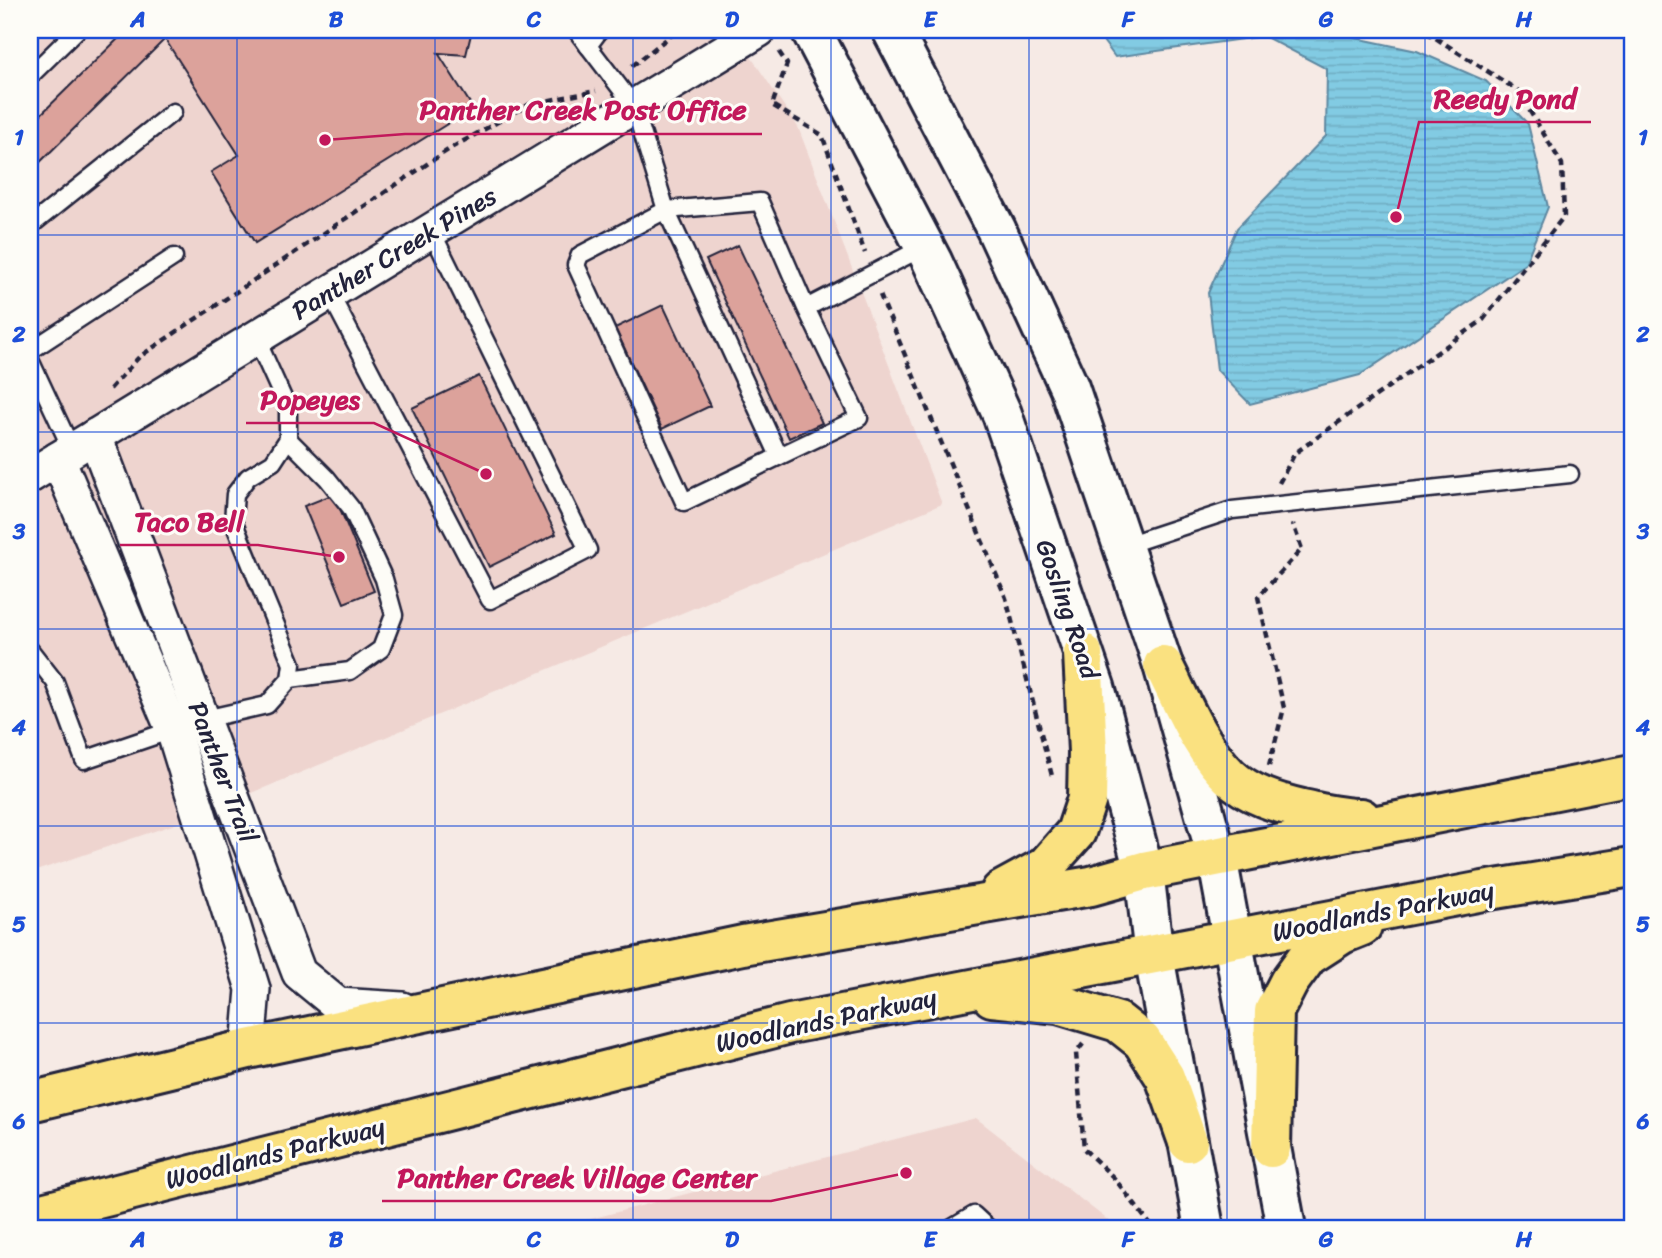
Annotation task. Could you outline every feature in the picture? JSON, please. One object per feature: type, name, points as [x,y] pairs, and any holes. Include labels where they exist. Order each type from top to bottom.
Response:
[{"type":"main road","name":"Gosling Road","points":[[811,30],[924,247],[1002,414],[1095,687],[1144,871],[1154,956],[1204,1228]]},
{"type":"main road","points":[[892,30],[996,229],[1063,375],[1163,665],[1217,856],[1286,1228]]},
{"type":"main road","points":[[960,908],[1013,886],[1045,867],[1076,832],[1087,799],[1088,752],[1083,653]]},
{"type":"main road","points":[[1163,665],[1210,753],[1230,777],[1252,792],[1277,803],[1342,818],[1412,818]]},
{"type":"main road","points":[[30,1102],[248,1049],[743,945],[1091,886],[1144,871],[1217,856],[1632,775]]},
{"type":"main road","name":"Woodlands Parkway","points":[[30,1216],[790,1024],[1483,891],[1632,867]]},
{"type":"main road","points":[[1271,1148],[1274,1011],[1289,982],[1308,956],[1342,934],[1404,907]]},
{"type":"main road","points":[[952,993],[1058,1004],[1118,1022],[1142,1041],[1166,1077],[1188,1142]]},
{"type":"street","name":"Panther Creek Pines","points":[[30,476],[634,106],[766,36]]},
{"type":"street","name":"Panther Trail","points":[[75,448],[188,725],[299,973],[338,1005],[432,1010]]},
{"type":"street","name":"Panther Trail","points":[[75,448],[188,725],[253,989],[248,1049]]},
{"type":"lane","points":[[30,76],[77,30]]},
{"type":"lane","points":[[576,30],[634,106],[666,211],[779,456]]},
{"type":"lane","points":[[588,46],[600,30]]},
{"type":"lane","points":[[30,226],[173,112]]},
{"type":"lane","points":[[760,202],[806,308],[859,418],[684,502],[576,265],[580,255],[666,211],[760,202]]},
{"type":"lane","points":[[329,292],[490,600],[588,550],[431,230]]},
{"type":"lane","points":[[806,308],[924,247]]},
{"type":"lane","points":[[30,351],[174,257]]},
{"type":"lane","points":[[30,650],[55,682],[84,760],[188,725],[267,705],[290,679],[292,664],[233,521],[234,494],[248,477],[273,462],[288,439],[288,410],[256,338]]},
{"type":"lane","points":[[30,360],[75,448]]},
{"type":"lane","points":[[288,439],[327,478],[351,508],[384,579],[394,615],[380,649],[350,671],[290,679]]},
{"type":"lane","points":[[1123,546],[1232,510],[1570,474]]},
{"type":"lane","points":[[952,1228],[974,1215],[988,1228]]},
{"type":"path","points":[[104,396],[139,357],[451,148],[530,104],[596,91],[678,30]]},
{"type":"path","points":[[1252,792],[1265,784],[1284,708],[1258,597],[1302,549],[1278,484],[1295,453],[1483,320],[1564,216],[1562,164],[1517,90],[1423,30]]},
{"type":"path","points":[[766,36],[787,64],[772,105],[822,135],[872,273],[1006,598],[1054,782]]},
{"type":"path","points":[[1105,1018],[1076,1053],[1084,1149],[1114,1178],[1153,1228]]},
{"type":"shaded area","points":[[30,30],[733,30],[798,127],[942,504],[190,819],[30,873]]},
{"type":"shaded area","points":[[976,1118],[1118,1228],[556,1228]]},
{"type":"water","points":[[1095,30],[1345,30],[1356,38],[1417,51],[1486,81],[1528,124],[1548,207],[1525,264],[1360,375],[1250,404],[1217,370],[1208,293],[1237,228],[1326,136],[1327,69],[1264,36],[1115,57]]},
{"type":"building","points":[[127,30],[472,30],[466,55],[438,53],[473,108],[255,243],[211,172],[239,155],[165,39],[30,172],[30,125]]},
{"type":"building","points":[[738,245],[822,423],[789,438],[706,260]]},
{"type":"building","points":[[663,305],[710,406],[662,429],[615,328]]},
{"type":"building","points":[[479,376],[556,534],[489,567],[412,408]]},
{"type":"building","points":[[334,494],[374,591],[344,603],[304,506]]},
{"type":"place","name":"Panther Creek Post Office","points":[[325,140]]},
{"type":"place","name":"Reedy Pond","points":[[1396,217]]},
{"type":"place","name":"Popeyes","points":[[486,474]]},
{"type":"place","name":"Taco Bell","points":[[339,557]]},
{"type":"place","name":"Panther Creek Village Center","points":[[906,1173]]}]
